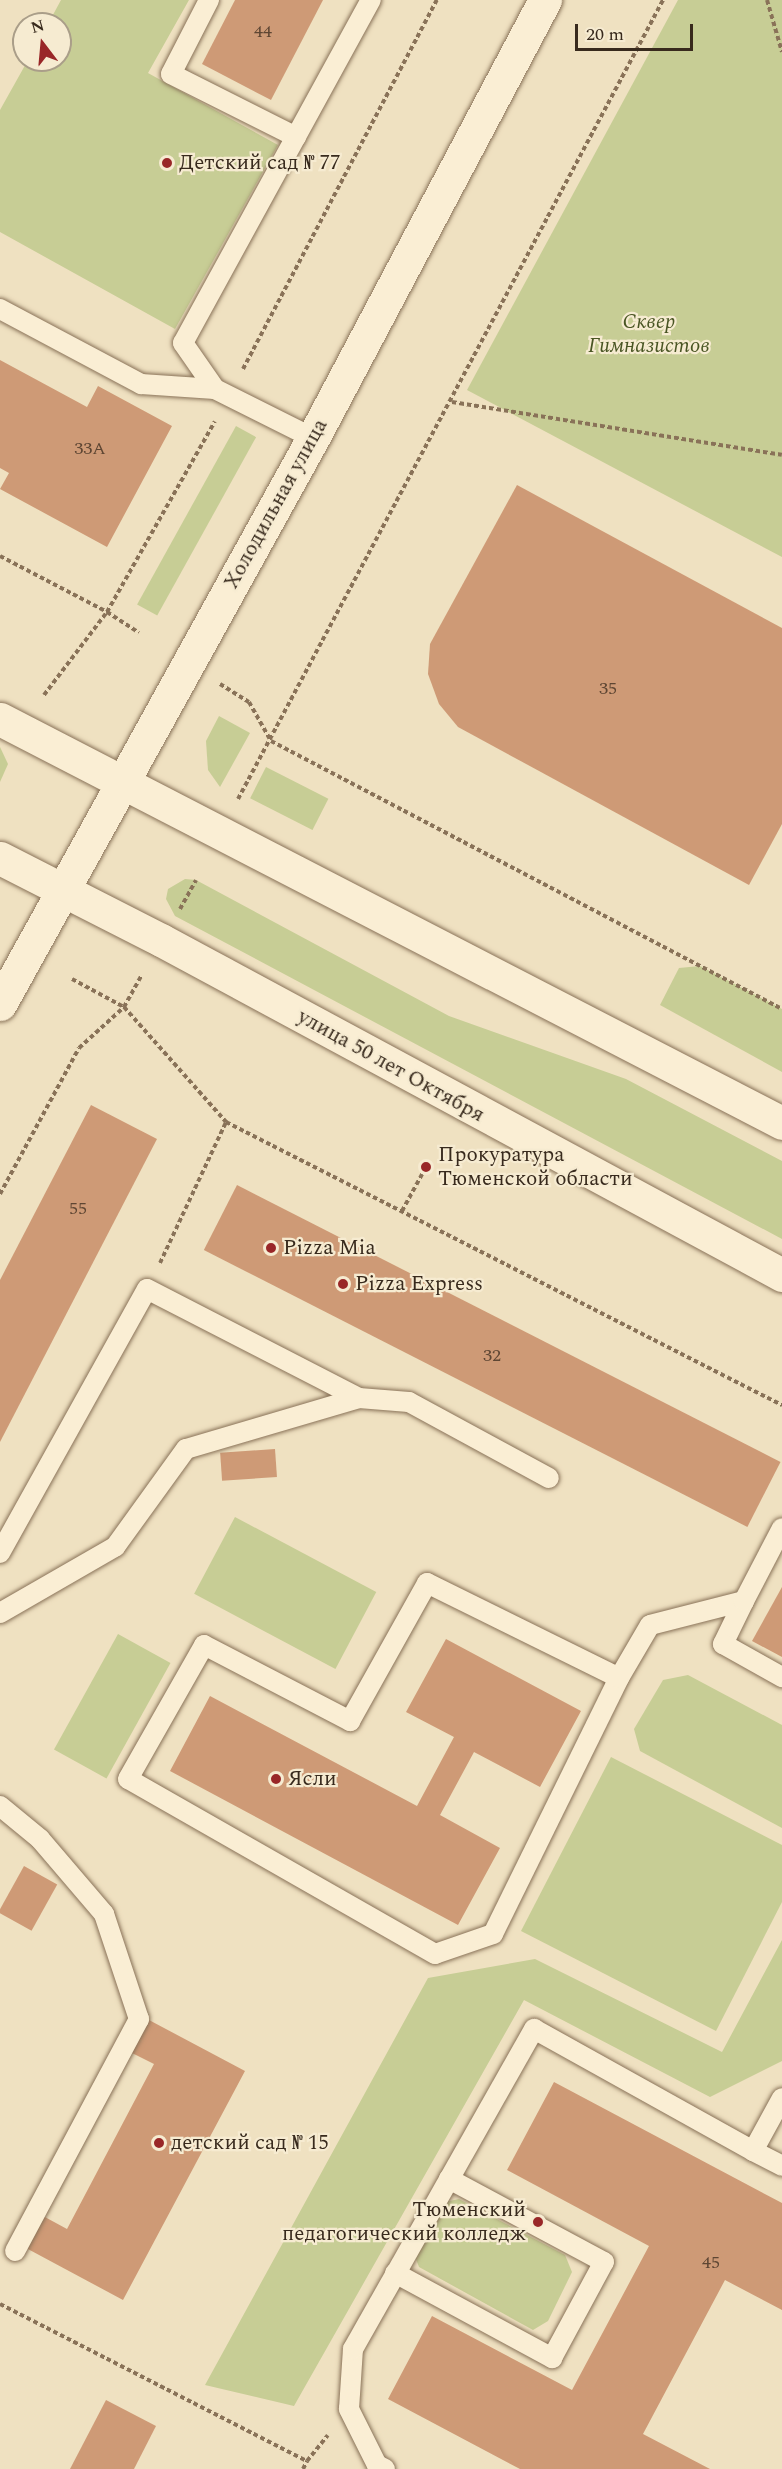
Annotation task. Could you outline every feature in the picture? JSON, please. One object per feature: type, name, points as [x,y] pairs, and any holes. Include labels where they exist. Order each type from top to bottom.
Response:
[{"type":"main road","name":"Холодильная улица","points":[[0,1004],[313,438],[545,0]]},
{"type":"main road","points":[[0,719],[782,1123]]},
{"type":"main road","name":"улица 50 лет Октября","points":[[0,858],[62,889],[782,1275]]},
{"type":"lane","points":[[209,0],[171,74],[296,137]]},
{"type":"lane","points":[[222,393],[183,343],[371,0]]},
{"type":"lane","points":[[0,309],[141,384],[222,393],[313,438]]},
{"type":"lane","points":[[0,1553],[147,1289],[359,1398]]},
{"type":"lane","points":[[0,1613],[115,1547],[186,1449],[359,1398],[410,1402],[549,1478]]},
{"type":"lane","points":[[782,1528],[723,1644],[782,1677]]},
{"type":"lane","points":[[619,1678],[427,1583],[350,1721],[204,1645],[128,1779],[435,1954],[493,1934],[619,1678],[650,1625],[744,1601]]},
{"type":"lane","points":[[0,1806],[39,1839],[104,1914],[139,2019],[15,2251]]},
{"type":"lane","points":[[379,2468],[349,2409],[353,2349],[534,2029],[782,2166]]},
{"type":"lane","points":[[753,2151],[782,2098]]},
{"type":"lane","points":[[395,2273],[552,2358],[604,2262],[449,2179]]},
{"type":"path","points":[[44,695],[107,612],[222,393],[437,0]]},
{"type":"path","points":[[238,800],[452,402],[663,0]]},
{"type":"path","points":[[766,0],[782,52]]},
{"type":"path","points":[[452,402],[782,455]]},
{"type":"path","points":[[0,556],[107,612],[139,633]]},
{"type":"path","points":[[220,684],[249,702],[271,741],[782,1009]]},
{"type":"path","points":[[175,916],[196,880]]},
{"type":"path","points":[[0,1194],[79,1048],[124,1007],[141,976]]},
{"type":"path","points":[[72,979],[124,1007],[226,1122],[782,1405]]},
{"type":"path","points":[[147,1289],[226,1122]]},
{"type":"path","points":[[402,1211],[426,1167]]},
{"type":"path","points":[[0,2304],[308,2461]]},
{"type":"path","points":[[303,2469],[349,2409]]},
{"type":"green space","points":[[61,0],[189,0],[148,73],[278,145],[175,329],[0,232],[0,110],[21,72],[72,72],[72,12],[54,12]]},
{"type":"green space","name":"Сквер Гимназистов","points":[[678,0],[782,0],[782,557],[467,390]]},
{"type":"green space","points":[[236,426],[256,437],[157,616],[137,604]]},
{"type":"green space","points":[[219,716],[250,733],[220,787],[208,770],[206,741]]},
{"type":"green space","points":[[0,747],[8,764],[0,782]]},
{"type":"green space","points":[[266,767],[328,799],[312,830],[250,798]]},
{"type":"green space","points":[[185,879],[196,880],[449,1016],[626,1079],[782,1161],[782,1239],[175,916],[166,899],[168,889]]},
{"type":"green space","points":[[700,966],[782,1009],[782,1072],[660,1005],[679,968]]},
{"type":"green space","points":[[235,1517],[376,1592],[335,1669],[194,1594]]},
{"type":"green space","points":[[118,1634],[170,1663],[106,1779],[54,1749]]},
{"type":"green space","points":[[688,1675],[782,1725],[782,1828],[640,1751],[634,1729],[663,1680]]},
{"type":"green space","points":[[611,1757],[782,1845],[782,1902],[716,2031],[521,1931]]},
{"type":"green space","points":[[782,1940],[782,2061],[710,2097],[524,2000],[294,2406],[205,2385],[428,1978],[535,1959],[722,2052]]},
{"type":"green space","points":[[459,2199],[565,2255],[572,2272],[548,2321],[533,2330],[419,2267],[414,2254],[445,2202]]},
{"type":"building","points":[[235,0],[323,0],[271,100],[202,64]]},
{"type":"building","points":[[0,360],[87,407],[98,386],[172,426],[107,547],[0,489],[9,473],[0,468]]},
{"type":"building","points":[[517,485],[782,628],[782,824],[749,885],[458,727],[439,704],[428,674],[430,644]]},
{"type":"building","points":[[91,1105],[157,1139],[0,1442],[0,1280]]},
{"type":"building","points":[[237,1185],[781,1462],[747,1527],[204,1250]]},
{"type":"building","points":[[275,1449],[277,1477],[222,1481],[220,1453]]},
{"type":"building","points":[[782,1587],[782,1657],[752,1641]]},
{"type":"building","name":"Ясли","points":[[446,1639],[581,1711],[540,1787],[474,1752],[440,1815],[500,1848],[458,1925],[170,1771],[210,1696],[417,1806],[454,1737],[406,1712]]},
{"type":"building","points":[[24,1866],[57,1884],[32,1931],[0,1913],[0,1909]]},
{"type":"building","name":"детский сад № 15","points":[[149,2020],[245,2071],[123,2300],[26,2248],[43,2216],[67,2229],[154,2064],[132,2053]]},
{"type":"building","points":[[554,2082],[782,2203],[782,2310],[725,2280],[643,2434],[710,2469],[520,2469],[388,2399],[432,2316],[572,2390],[649,2246],[507,2170]]},
{"type":"building","points":[[106,2400],[156,2426],[134,2469],[70,2469]]},
{"type":"place","name":"Детский сад № 77","points":[[167,163]]},
{"type":"place","name":"Прокуратура Тюменской области","points":[[426,1167]]},
{"type":"place","name":"Pizza Mia","points":[[271,1248]]},
{"type":"place","name":"Pizza Express","points":[[343,1284]]},
{"type":"place","name":"Ясли","points":[[276,1779]]},
{"type":"place","name":"детский сад № 15","points":[[159,2143]]},
{"type":"place","name":"Тюменский педагогический колледж","points":[[538,2222]]}]
